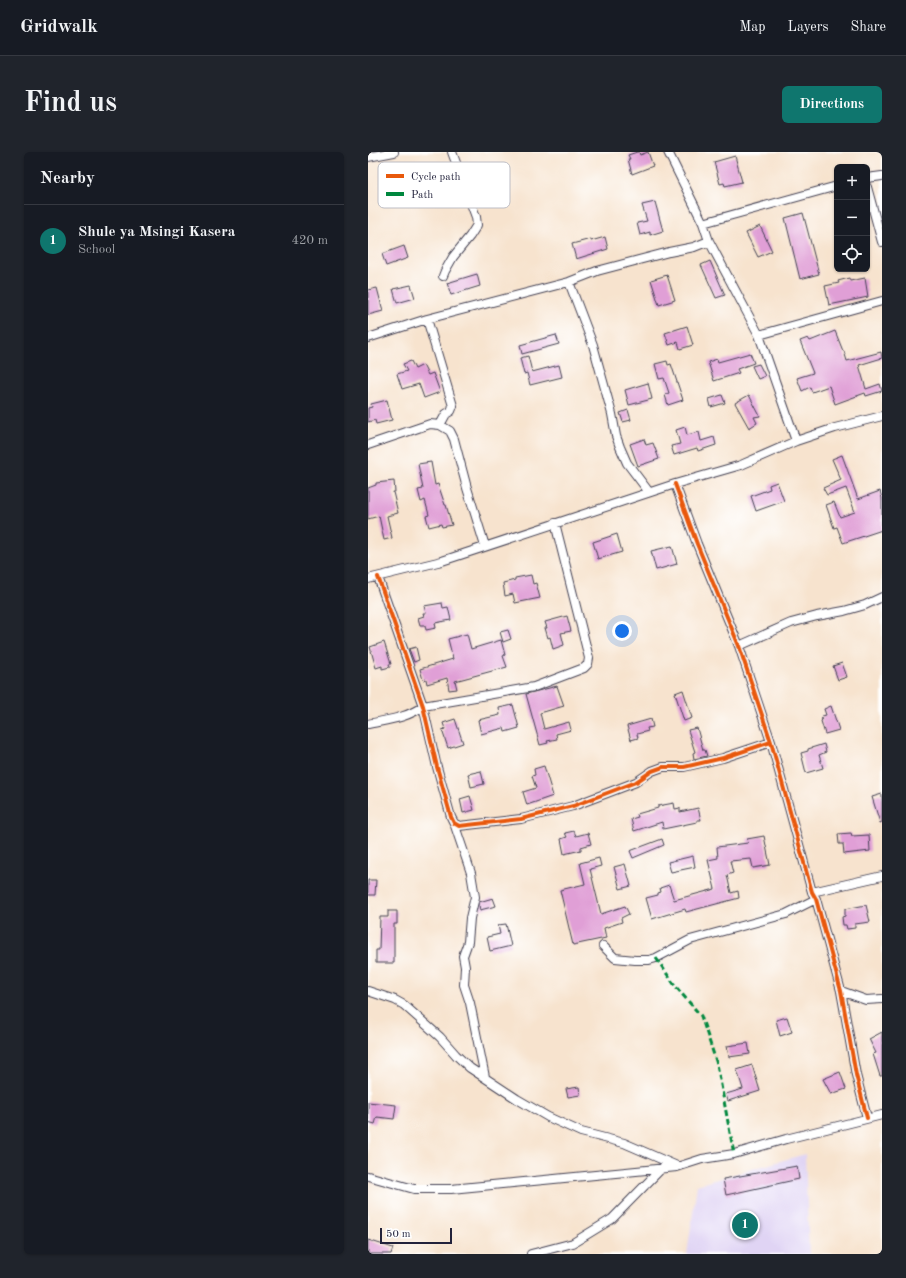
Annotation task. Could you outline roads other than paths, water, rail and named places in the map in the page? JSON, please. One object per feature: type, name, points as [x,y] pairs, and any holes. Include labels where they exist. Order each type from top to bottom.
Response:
[{"type":"street","points":[[368,158],[394,152]]},
{"type":"street","points":[[452,152],[456,162]]},
{"type":"street","points":[[668,152],[703,223],[709,241],[759,335],[796,441]]},
{"type":"street","points":[[870,178],[882,176]]},
{"type":"street","points":[[703,223],[834,187]]},
{"type":"street","points":[[870,198],[882,242]]},
{"type":"street","points":[[443,276],[453,257],[477,226],[473,208]]},
{"type":"street","points":[[368,338],[427,319],[569,282],[597,271],[694,247],[709,241]]},
{"type":"street","points":[[569,282],[593,345],[620,447],[627,463],[649,492]]},
{"type":"street","points":[[759,335],[882,301]]},
{"type":"street","points":[[427,319],[453,406],[451,411],[446,414],[440,424]]},
{"type":"street","points":[[368,579],[442,561],[649,492],[740,465],[796,441],[835,428],[882,416]]},
{"type":"street","points":[[368,445],[430,424],[440,424],[450,431],[454,439],[485,546]]},
{"type":"street","points":[[675,484],[739,646],[771,742],[841,991],[856,1074],[867,1118]]},
{"type":"street","points":[[368,724],[409,714],[423,706],[534,687],[584,668],[588,664],[589,658],[555,523]]},
{"type":"street","points":[[378,577],[423,706],[437,767],[471,873],[475,897],[470,918],[468,942],[464,956],[464,984],[470,1003],[485,1077]]},
{"type":"street","points":[[739,646],[791,623],[817,616],[844,612],[882,597]]},
{"type":"street","points":[[454,823],[460,826],[473,826],[529,817],[573,806],[636,782],[652,771],[663,767],[684,767],[723,758],[771,742]]},
{"type":"street","points":[[603,946],[615,958],[649,960],[661,956],[690,940],[786,914],[814,896],[882,876]]},
{"type":"street","points":[[368,991],[395,1000],[404,1005],[440,1037],[470,1068],[517,1099],[548,1117],[581,1132],[624,1143],[678,1167]]},
{"type":"street","points":[[841,991],[866,1000],[882,999]]},
{"type":"street","points":[[368,1176],[414,1190],[451,1189],[678,1167],[702,1160],[734,1154],[867,1118],[881,1117]]},
{"type":"street","points":[[531,1254],[573,1243],[612,1219],[662,1168]]},
{"type":"place","name":"Shule ya Msingi Kasera","points":[[745,1225]]}]
